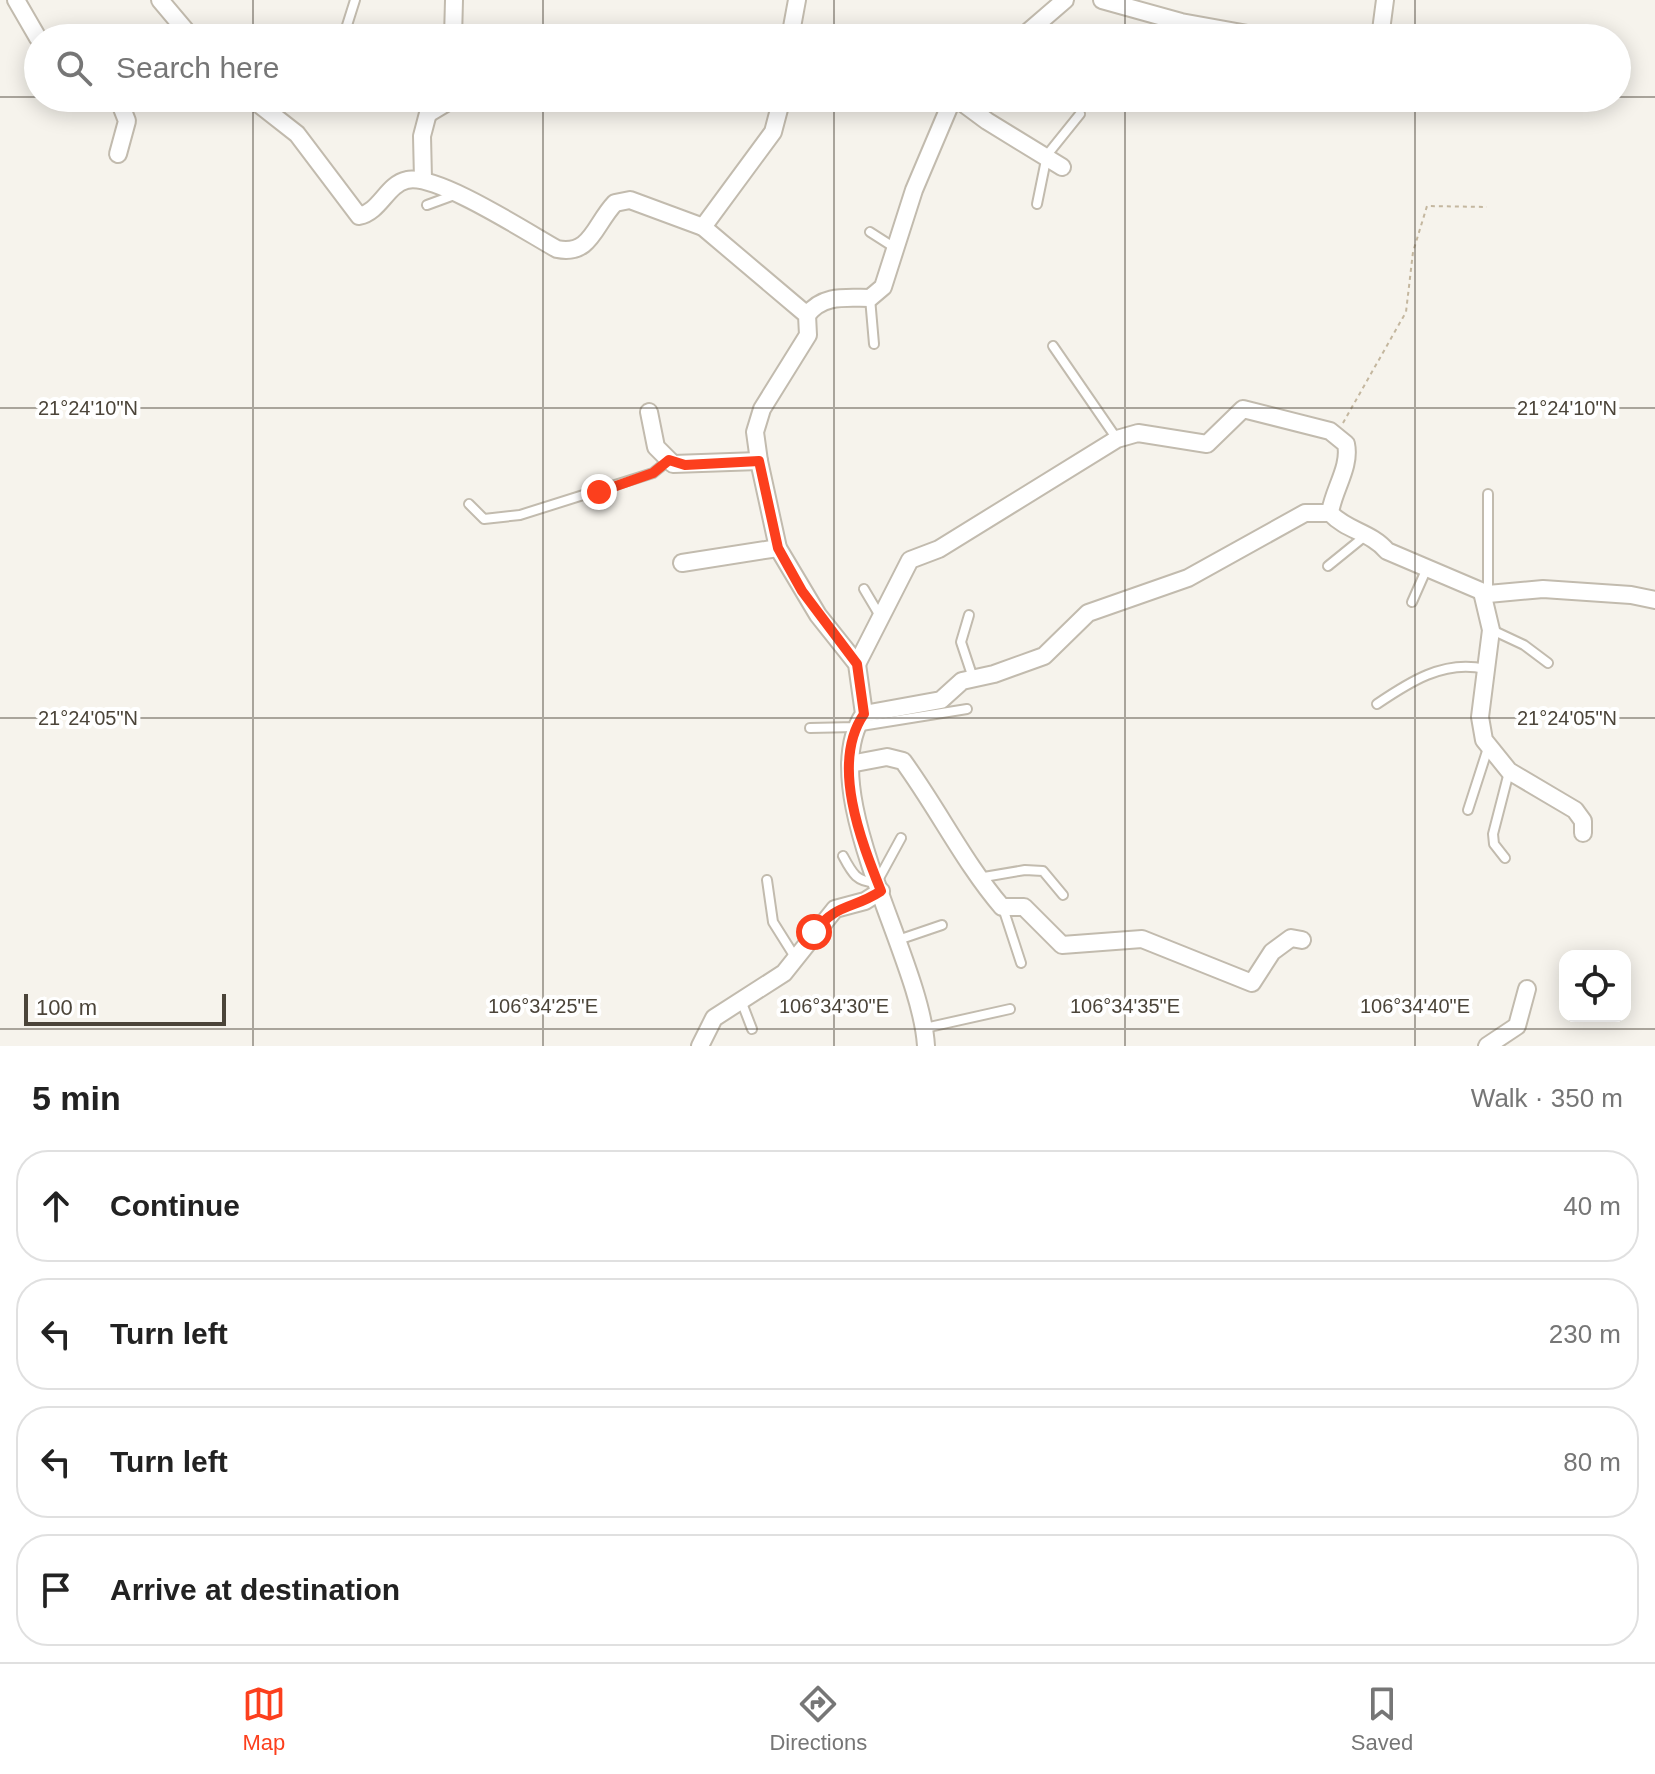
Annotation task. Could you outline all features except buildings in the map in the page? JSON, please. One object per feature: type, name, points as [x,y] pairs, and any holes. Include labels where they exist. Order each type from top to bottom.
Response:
[{"type":"street","points":[[16,0],[30,24]]},
{"type":"street","points":[[160,0],[178,24]]},
{"type":"street","points":[[453,24],[454,0]]},
{"type":"street","points":[[793,24],[797,0]]},
{"type":"street","points":[[1037,24],[1065,0]]},
{"type":"street","points":[[1102,0],[1192,24]]},
{"type":"street","points":[[1382,24],[1385,0]]},
{"type":"street","points":[[118,154],[127,121],[123,112]]},
{"type":"street","points":[[423,179],[422,136],[429,112]]},
{"type":"street","points":[[703,227],[773,132],[778,112]]},
{"type":"street","points":[[807,315],[820,302],[839,297],[870,298],[883,287],[914,190],[948,112]]},
{"type":"street","points":[[974,112],[1062,167]]},
{"type":"street","points":[[267,113],[297,134],[359,216],[372,210],[399,182],[423,179],[458,193],[557,249],[572,252],[583,248],[608,211],[621,200],[630,200],[703,227],[807,315],[808,335],[762,409],[755,432],[759,461],[778,548],[802,591],[857,664]]},
{"type":"street","points":[[926,1046],[925,1028],[854,804],[850,764],[860,720],[857,664],[910,560],[939,549],[1117,439],[1138,433],[1207,444],[1243,409],[1337,435],[1346,444],[1347,460],[1332,496],[1330,513]]},
{"type":"street","points":[[649,412],[656,447],[669,460],[685,465],[759,461]]},
{"type":"street","points":[[860,720],[941,700],[955,684],[1044,656],[1088,613],[1188,578],[1305,513],[1330,513],[1339,521],[1368,534],[1387,551],[1485,593],[1543,589],[1631,595],[1655,600]]},
{"type":"street","points":[[682,563],[778,548]]},
{"type":"street","points":[[1485,593],[1491,630],[1481,730],[1488,748],[1509,771],[1575,810],[1583,821],[1583,833]]},
{"type":"street","points":[[850,764],[887,757],[903,761],[958,840],[977,878],[1002,907],[1024,907],[1062,945],[1142,939],[1246,983],[1257,980],[1272,952],[1281,944],[1291,938],[1302,940]]},
{"type":"street","points":[[700,1046],[714,1018],[773,982],[835,909],[865,901],[879,887]]},
{"type":"street","points":[[1487,1046],[1517,1026],[1527,989]]},
{"type":"lane","points":[[347,24],[355,0]]},
{"type":"lane","points":[[427,119],[439,112]]},
{"type":"lane","points":[[1037,204],[1047,155],[1080,114]]},
{"type":"lane","points":[[427,205],[458,193]]},
{"type":"lane","points":[[870,232],[895,248]]},
{"type":"lane","points":[[870,298],[874,344]]},
{"type":"lane","points":[[1053,346],[1117,439]]},
{"type":"lane","points":[[469,504],[484,519],[520,515],[653,473],[669,460]]},
{"type":"lane","points":[[1485,593],[1488,494]]},
{"type":"lane","points":[[1328,566],[1368,534]]},
{"type":"lane","points":[[1412,602],[1427,568]]},
{"type":"lane","points":[[864,589],[880,617]]},
{"type":"lane","points":[[969,615],[961,642],[973,678]]},
{"type":"lane","points":[[1491,630],[1524,645],[1548,663]]},
{"type":"lane","points":[[1377,704],[1414,679],[1439,671],[1485,669]]},
{"type":"lane","points":[[810,728],[967,709]]},
{"type":"lane","points":[[1468,810],[1488,748]]},
{"type":"lane","points":[[1505,858],[1494,844],[1493,834],[1509,771]]},
{"type":"lane","points":[[843,856],[853,875],[864,883],[879,887],[901,838]]},
{"type":"lane","points":[[977,878],[1043,871],[1063,895]]},
{"type":"lane","points":[[767,880],[773,922],[795,957]]},
{"type":"lane","points":[[1002,907],[1021,963]]},
{"type":"lane","points":[[898,940],[942,925]]},
{"type":"lane","points":[[742,1003],[752,1029]]},
{"type":"lane","points":[[925,1028],[1010,1009]]},
{"type":"path","points":[[1337,435],[1406,312],[1413,252],[1427,206],[1487,207]]},
{"type":"route","points":[[599,492],[653,473],[669,460],[673,464],[685,465],[759,461],[778,548],[818,615],[857,664],[860,678],[864,714],[855,727],[849,779],[881,891],[865,901],[835,909],[814,932]]}]
